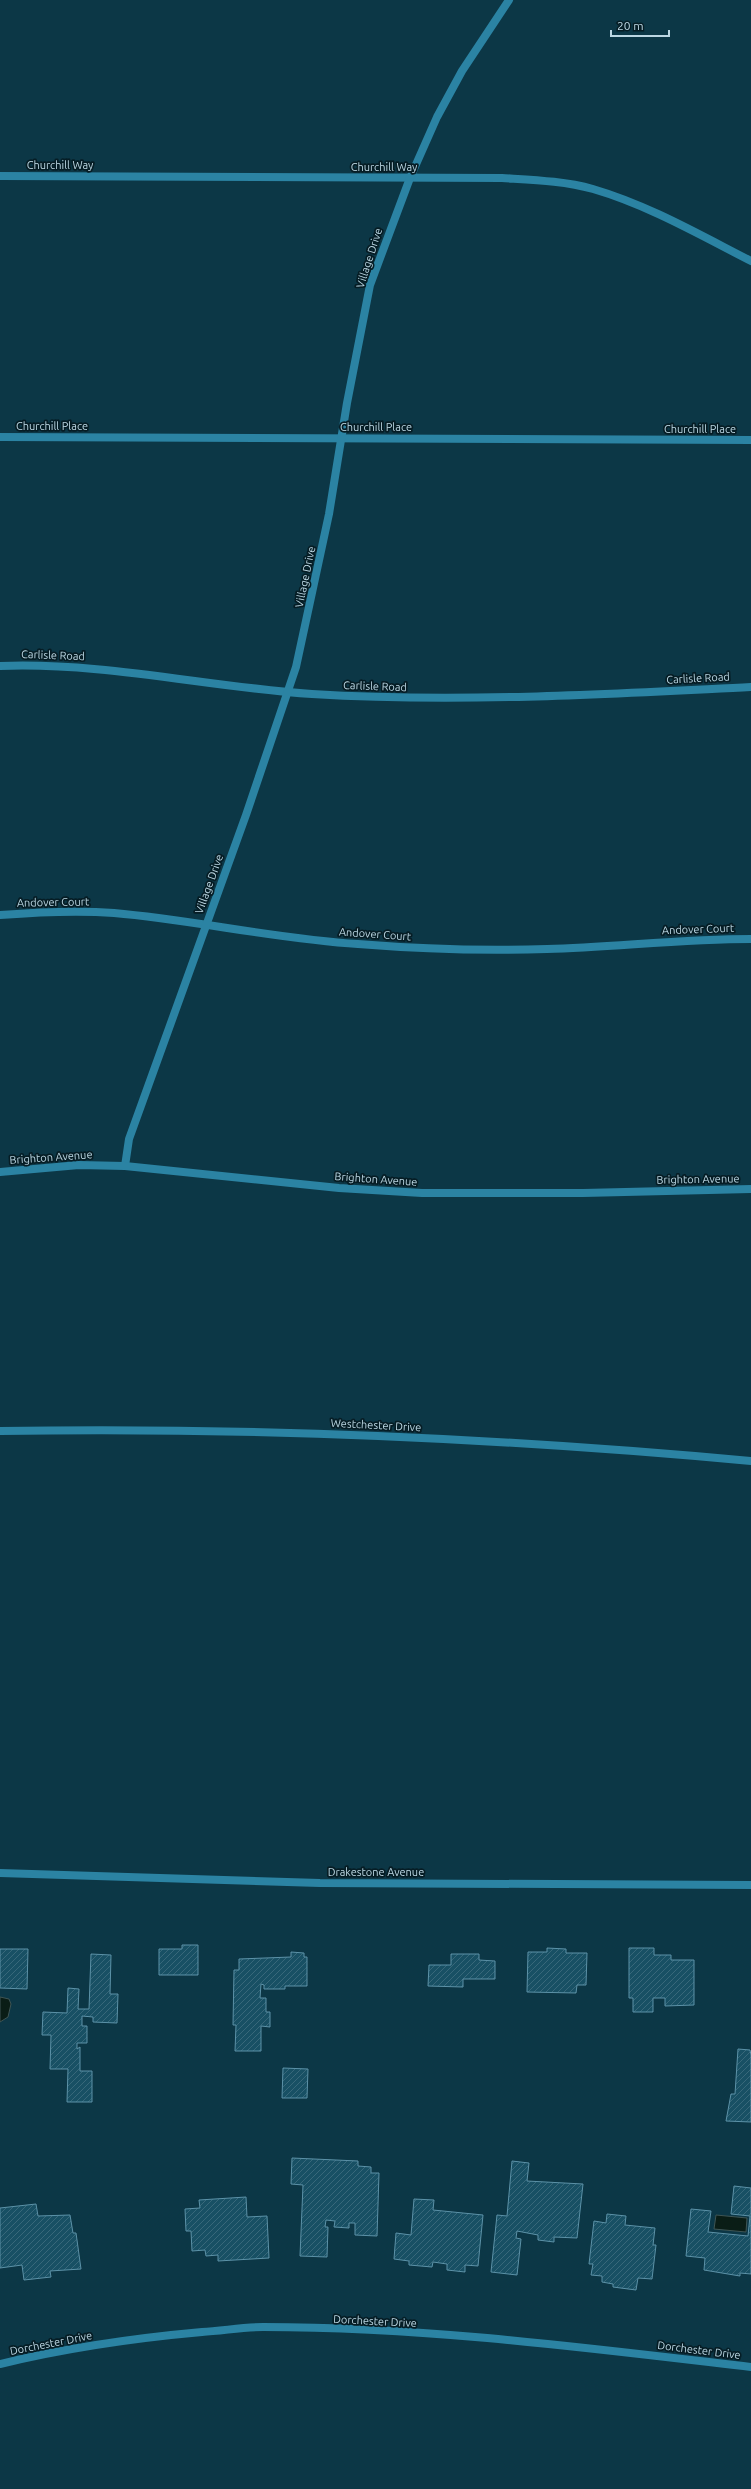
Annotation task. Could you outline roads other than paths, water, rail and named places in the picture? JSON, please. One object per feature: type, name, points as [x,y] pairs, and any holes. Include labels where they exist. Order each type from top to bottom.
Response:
[{"type":"street","name":"Village Drive","points":[[125,1166],[129,1139],[288,692],[307,621],[329,514],[340,438],[370,285],[410,178],[437,117],[462,71],[509,0]]},
{"type":"street","name":"Churchill Way","points":[[0,176],[502,178],[549,181],[592,189],[622,200],[689,230],[751,261]]},
{"type":"street","name":"Churchill Place","points":[[0,437],[751,440]]},
{"type":"street","name":"Carlisle Road","points":[[0,666],[60,665],[112,669],[288,692],[435,699],[521,698],[751,687]]},
{"type":"street","name":"Andover Court","points":[[0,915],[47,912],[113,913],[349,944],[431,948],[547,949],[680,940],[751,939]]},
{"type":"street","name":"Brighton Avenue","points":[[0,1172],[71,1166],[125,1166],[339,1188],[422,1193],[567,1193],[751,1189]]},
{"type":"street","name":"Westchester Drive","points":[[0,1431],[106,1430],[320,1433],[543,1444],[751,1461]]},
{"type":"street","name":"Drakestone Avenue","points":[[0,1873],[320,1883],[751,1885]]},
{"type":"street","name":"Dorchester Drive","points":[[0,2364],[69,2350],[152,2337],[261,2327],[378,2331],[555,2345],[751,2367]]}]
